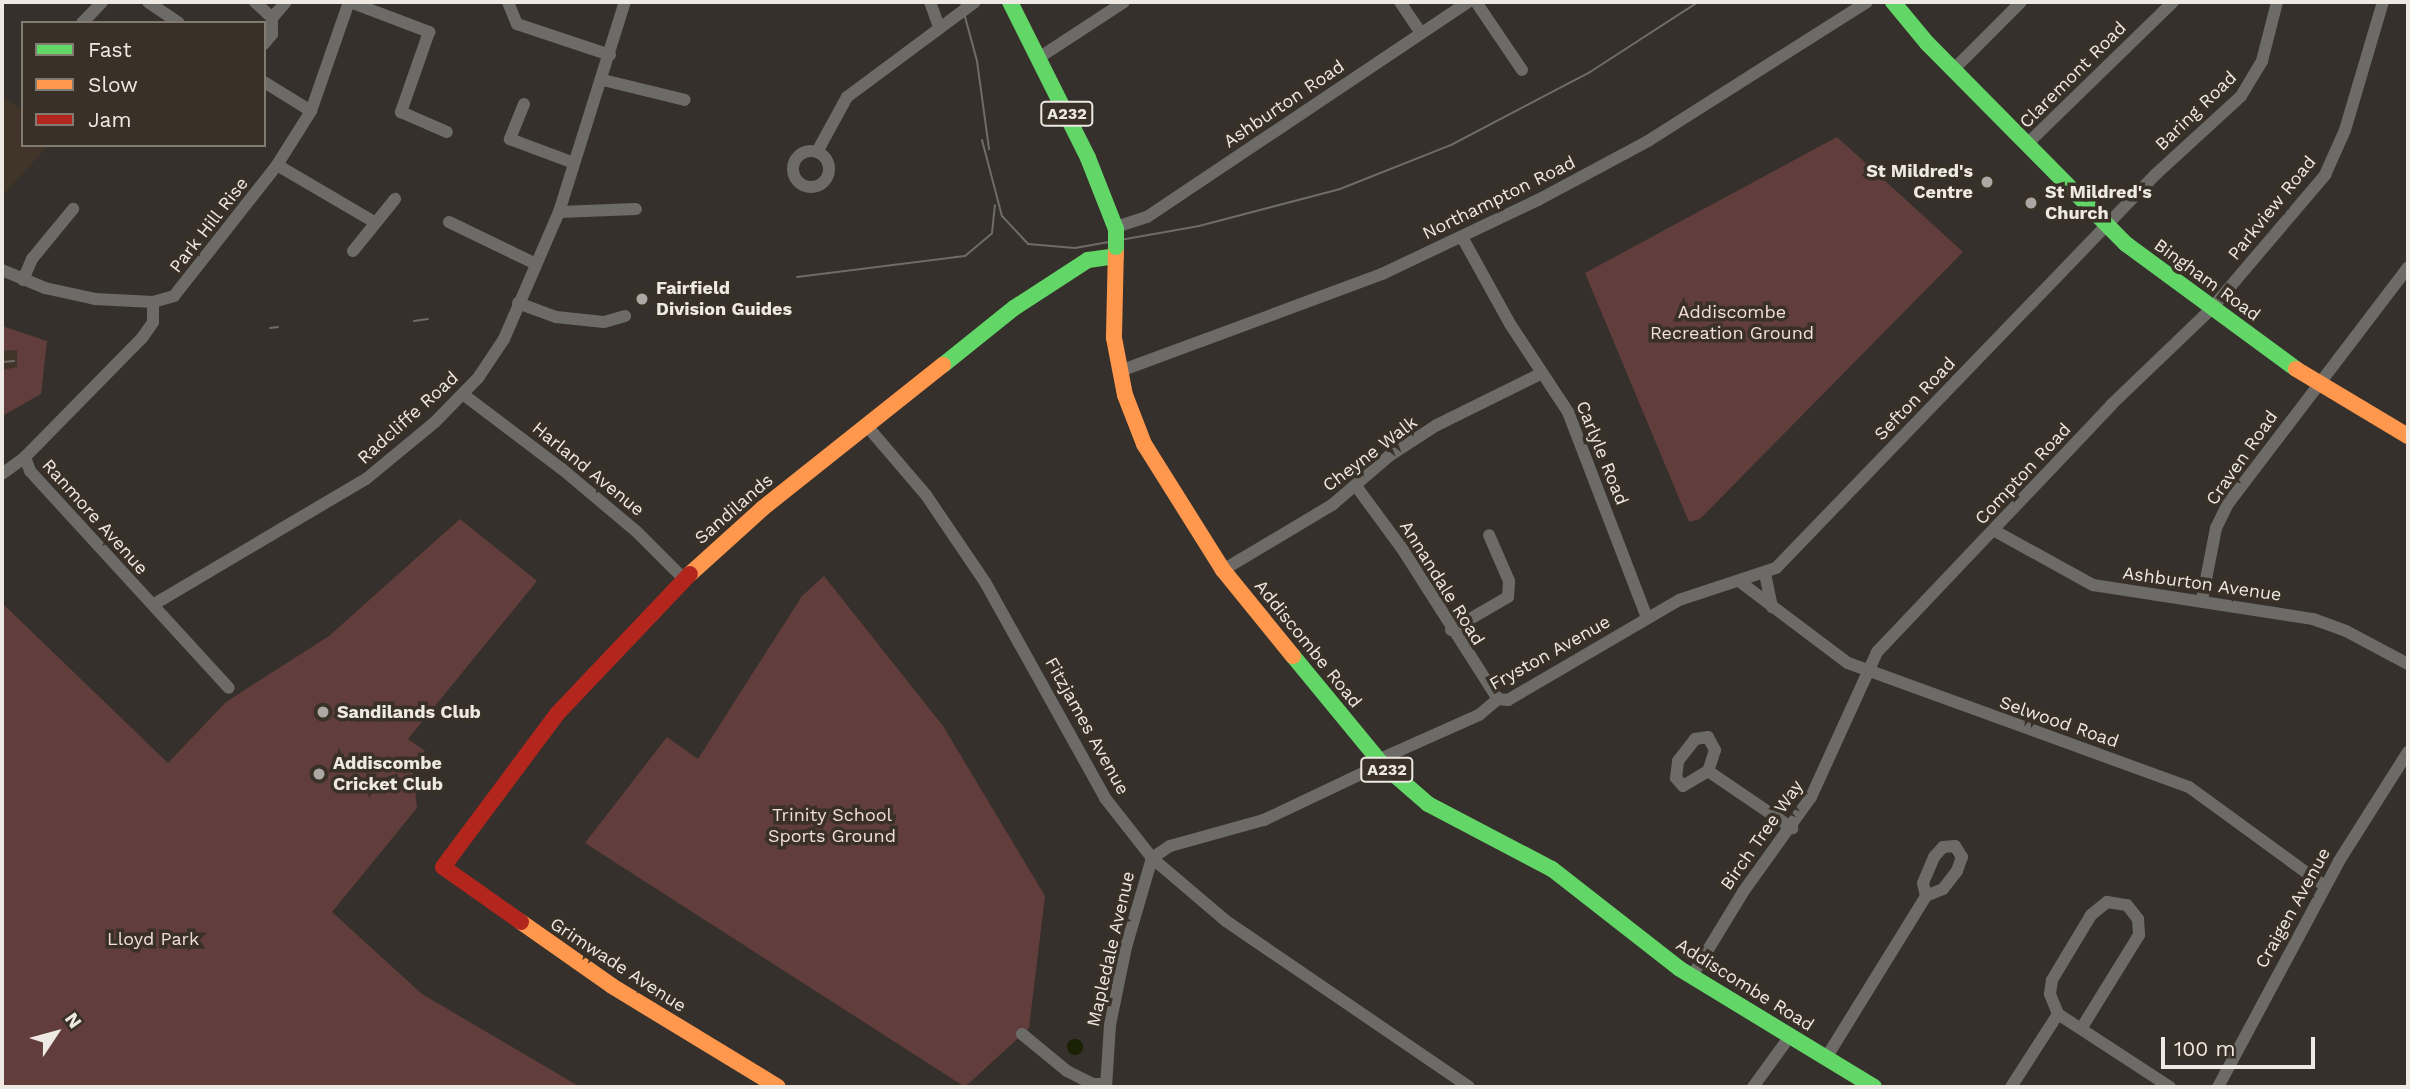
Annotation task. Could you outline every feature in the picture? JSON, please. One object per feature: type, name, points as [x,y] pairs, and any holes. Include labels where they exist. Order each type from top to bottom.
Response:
[{"type":"main road","name":"Addiscombe Road","points":[[1010,2],[1040,58],[1116,228],[1113,325],[1120,371],[1144,444],[1223,570],[1380,762],[1438,811],[1570,881],[1692,976],[1874,1087]]},
{"type":"main road","name":"Bingham Road","points":[[1893,2],[1953,70],[2107,226],[2212,308],[2318,385],[2408,436]]},
{"type":"main road","name":"Sandilands","points":[[443,867],[557,714],[684,579],[763,508],[1014,308],[1088,260],[1116,251]]},
{"type":"main road","name":"Grimwade Avenue","points":[[443,867],[612,986],[778,1087]]},
{"type":"street","points":[[84,21],[102,2]]},
{"type":"street","points":[[148,2],[176,21]]},
{"type":"street","points":[[255,2],[272,18]]},
{"type":"street","points":[[266,42],[272,34],[272,18],[286,2]]},
{"type":"street","points":[[350,2],[429,32],[401,112],[447,132]]},
{"type":"street","name":"Park Hill Rise","points":[[153,302],[174,296],[182,289],[277,165],[312,111],[350,2]]},
{"type":"street","points":[[508,2],[517,24],[610,55]]},
{"type":"street","name":"Radcliffe Road","points":[[156,603],[366,479],[464,395],[504,339],[534,263],[559,212],[603,80],[625,2]]},
{"type":"street","points":[[930,2],[939,27]]},
{"type":"street","points":[[818,150],[824,131],[847,97],[975,2]]},
{"type":"street","points":[[1040,58],[1124,2]]},
{"type":"street","points":[[1400,2],[1421,33]]},
{"type":"street","name":"Ashburton Road","points":[[1116,228],[1147,216],[1468,2]]},
{"type":"street","points":[[1476,2],[1522,70]]},
{"type":"street","name":"Northampton Road","points":[[1120,371],[1373,278],[1462,237],[1636,148],[1867,2]]},
{"type":"street","points":[[1953,70],[2021,2]]},
{"type":"street","name":"Claremont Road","points":[[2028,144],[2173,2]]},
{"type":"street","name":"Baring Road","points":[[2107,226],[2248,89],[2262,61],[2277,2]]},
{"type":"street","name":"Parkview Road","points":[[2212,308],[2325,175],[2345,130],[2383,2]]},
{"type":"street","points":[[603,80],[685,100]]},
{"type":"street","points":[[266,83],[312,111]]},
{"type":"street","points":[[524,104],[510,139],[574,163]]},
{"type":"street","points":[[277,165],[374,222]]},
{"type":"street","points":[[354,251],[374,222],[395,199]]},
{"type":"street","points":[[23,280],[37,252],[73,209]]},
{"type":"street","points":[[559,212],[636,209]]},
{"type":"street","points":[[449,222],[534,263]]},
{"type":"street","name":"Sefton Road","points":[[1740,581],[1765,574],[1784,560],[2107,226]]},
{"type":"street","name":"Carlyle Road","points":[[1462,237],[1573,422],[1647,618]]},
{"type":"street","name":"Craven Road","points":[[2202,600],[2215,533],[2224,510],[2408,267]]},
{"type":"street","points":[[2,270],[23,280],[95,299],[153,302],[153,321],[142,338],[25,457],[2,474]]},
{"type":"street","points":[[518,303],[556,317],[604,323],[625,316]]},
{"type":"street","name":"Compton Road","points":[[1866,670],[1885,644],[1995,531],[2111,405],[2212,308]]},
{"type":"street","name":"Cheyne Walk","points":[[1223,570],[1321,512],[1356,486],[1389,456],[1440,423],[1542,373]]},
{"type":"street","name":"Harland Avenue","points":[[464,395],[594,495],[684,579]]},
{"type":"street","name":"Fitzjames Avenue","points":[[867,426],[926,495],[985,582],[1105,798],[1152,858],[1226,921],[1469,1087]]},
{"type":"street","name":"Ranmore Avenue","points":[[25,457],[30,471],[144,598],[156,603],[167,625],[229,688]]},
{"type":"street","name":"Annandale Road","points":[[1356,486],[1403,550],[1451,630],[1498,699]]},
{"type":"street","name":"Ashburton Avenue","points":[[1995,531],[2090,584],[2202,600],[2332,625],[2408,664]]},
{"type":"street","points":[[1451,630],[1508,597],[1509,580],[1489,535]]},
{"type":"street","points":[[1765,574],[1772,608]]},
{"type":"street","name":"Fryston Avenue","points":[[1380,762],[1479,715],[1498,699],[1508,700],[1689,595],[1740,581]]},
{"type":"street","name":"Selwood Road","points":[[1740,581],[1835,655],[1866,670],[2189,788],[2325,886]]},
{"type":"street","name":"Birch Tree Way","points":[[1692,976],[1736,902],[1792,828],[1825,772],[1866,670]]},
{"type":"street","name":"Craigen Avenue","points":[[2218,1087],[2325,886],[2408,752]]},
{"type":"street","name":"Mapledale Avenue","points":[[1106,1086],[1108,1038],[1126,947],[1152,858],[1170,846],[1264,820],[1380,762]]},
{"type":"street","points":[[1708,771],[1792,828]]},
{"type":"street","points":[[1826,1058],[1926,896]]},
{"type":"street","points":[[2081,1029],[2139,935],[2138,919],[2127,905],[2107,902],[2091,915],[2052,980],[2050,994],[2059,1014],[2081,1029],[2170,1087]]},
{"type":"street","points":[[2011,1087],[2059,1014]]},
{"type":"street","points":[[1021,1034],[1067,1071],[1093,1084],[1106,1086]]},
{"type":"street","points":[[1753,1087],[1790,1036]]},
{"type":"shaded area","points":[[2,96],[21,109],[21,147],[47,147],[2,196]]},
{"type":"shaded area","points":[[17,349],[17,367],[2,370],[2,351]]},
{"type":"shaded area","points":[[1072,1039],[1078,1039],[1083,1047],[1081,1053],[1072,1055],[1067,1050],[1067,1044]]},
{"type":"green space","name":"Addiscombe Recreation Ground","points":[[1837,137],[1963,252],[1700,519],[1689,522],[1585,273]]},
{"type":"green space","points":[[2,326],[47,341],[41,394],[2,416],[2,370],[17,367],[17,350],[2,351]]},
{"type":"green space","name":"Lloyd Park","points":[[460,519],[537,581],[408,739],[425,751],[413,768],[417,808],[332,912],[422,994],[580,1087],[2,1087],[2,603],[168,763],[226,702],[329,636]]},
{"type":"green space","name":"Trinity School Sports Ground","points":[[824,576],[943,726],[1045,896],[1029,1028],[965,1087],[585,843],[667,737],[698,759],[802,596]]},
{"type":"tram line","points":[[961,2],[977,61],[989,149]]},
{"type":"tram line","points":[[982,140],[1002,216],[1028,244],[1075,248],[1199,226],[1340,189],[1451,145],[1590,72],[1698,2]]},
{"type":"tram line","points":[[797,277],[965,256],[992,233],[995,205]]},
{"type":"tram line","points":[[414,321],[428,319]]},
{"type":"tram line","points":[[270,328],[278,327]]},
{"type":"tram line","points":[[2,362],[14,361]]},
{"type":"traffic: fast","points":[[1010,2],[1088,158],[1116,229]]},
{"type":"traffic: fast","points":[[1893,2],[1927,43],[2126,244],[2296,369]]},
{"type":"traffic: fast","points":[[1116,229],[1116,247]]},
{"type":"traffic: fast","points":[[943,365],[1014,308],[1088,260],[1116,256]]},
{"type":"traffic: fast","points":[[1293,656],[1382,764],[1428,804],[1552,869],[1680,969],[1874,1087]]},
{"type":"traffic: slow","points":[[1116,247],[1114,338],[1125,395],[1144,444],[1223,570],[1293,656]]},
{"type":"traffic: slow","points":[[690,574],[763,508],[943,365]]},
{"type":"traffic: slow","points":[[2296,369],[2408,436]]},
{"type":"traffic: slow","points":[[521,922],[612,986],[778,1087]]},
{"type":"traffic: jam","points":[[521,922],[443,867],[557,714],[690,574]]},
{"type":"place","name":"St Mildred's Centre","points":[[1987,182]]},
{"type":"place","name":"St Mildred's Church","points":[[2031,203]]},
{"type":"place","name":"Fairfield Division Guides","points":[[642,299]]},
{"type":"place","name":"Sandilands Club","points":[[323,712]]},
{"type":"place","name":"Addiscombe Cricket Club","points":[[319,774]]}]
